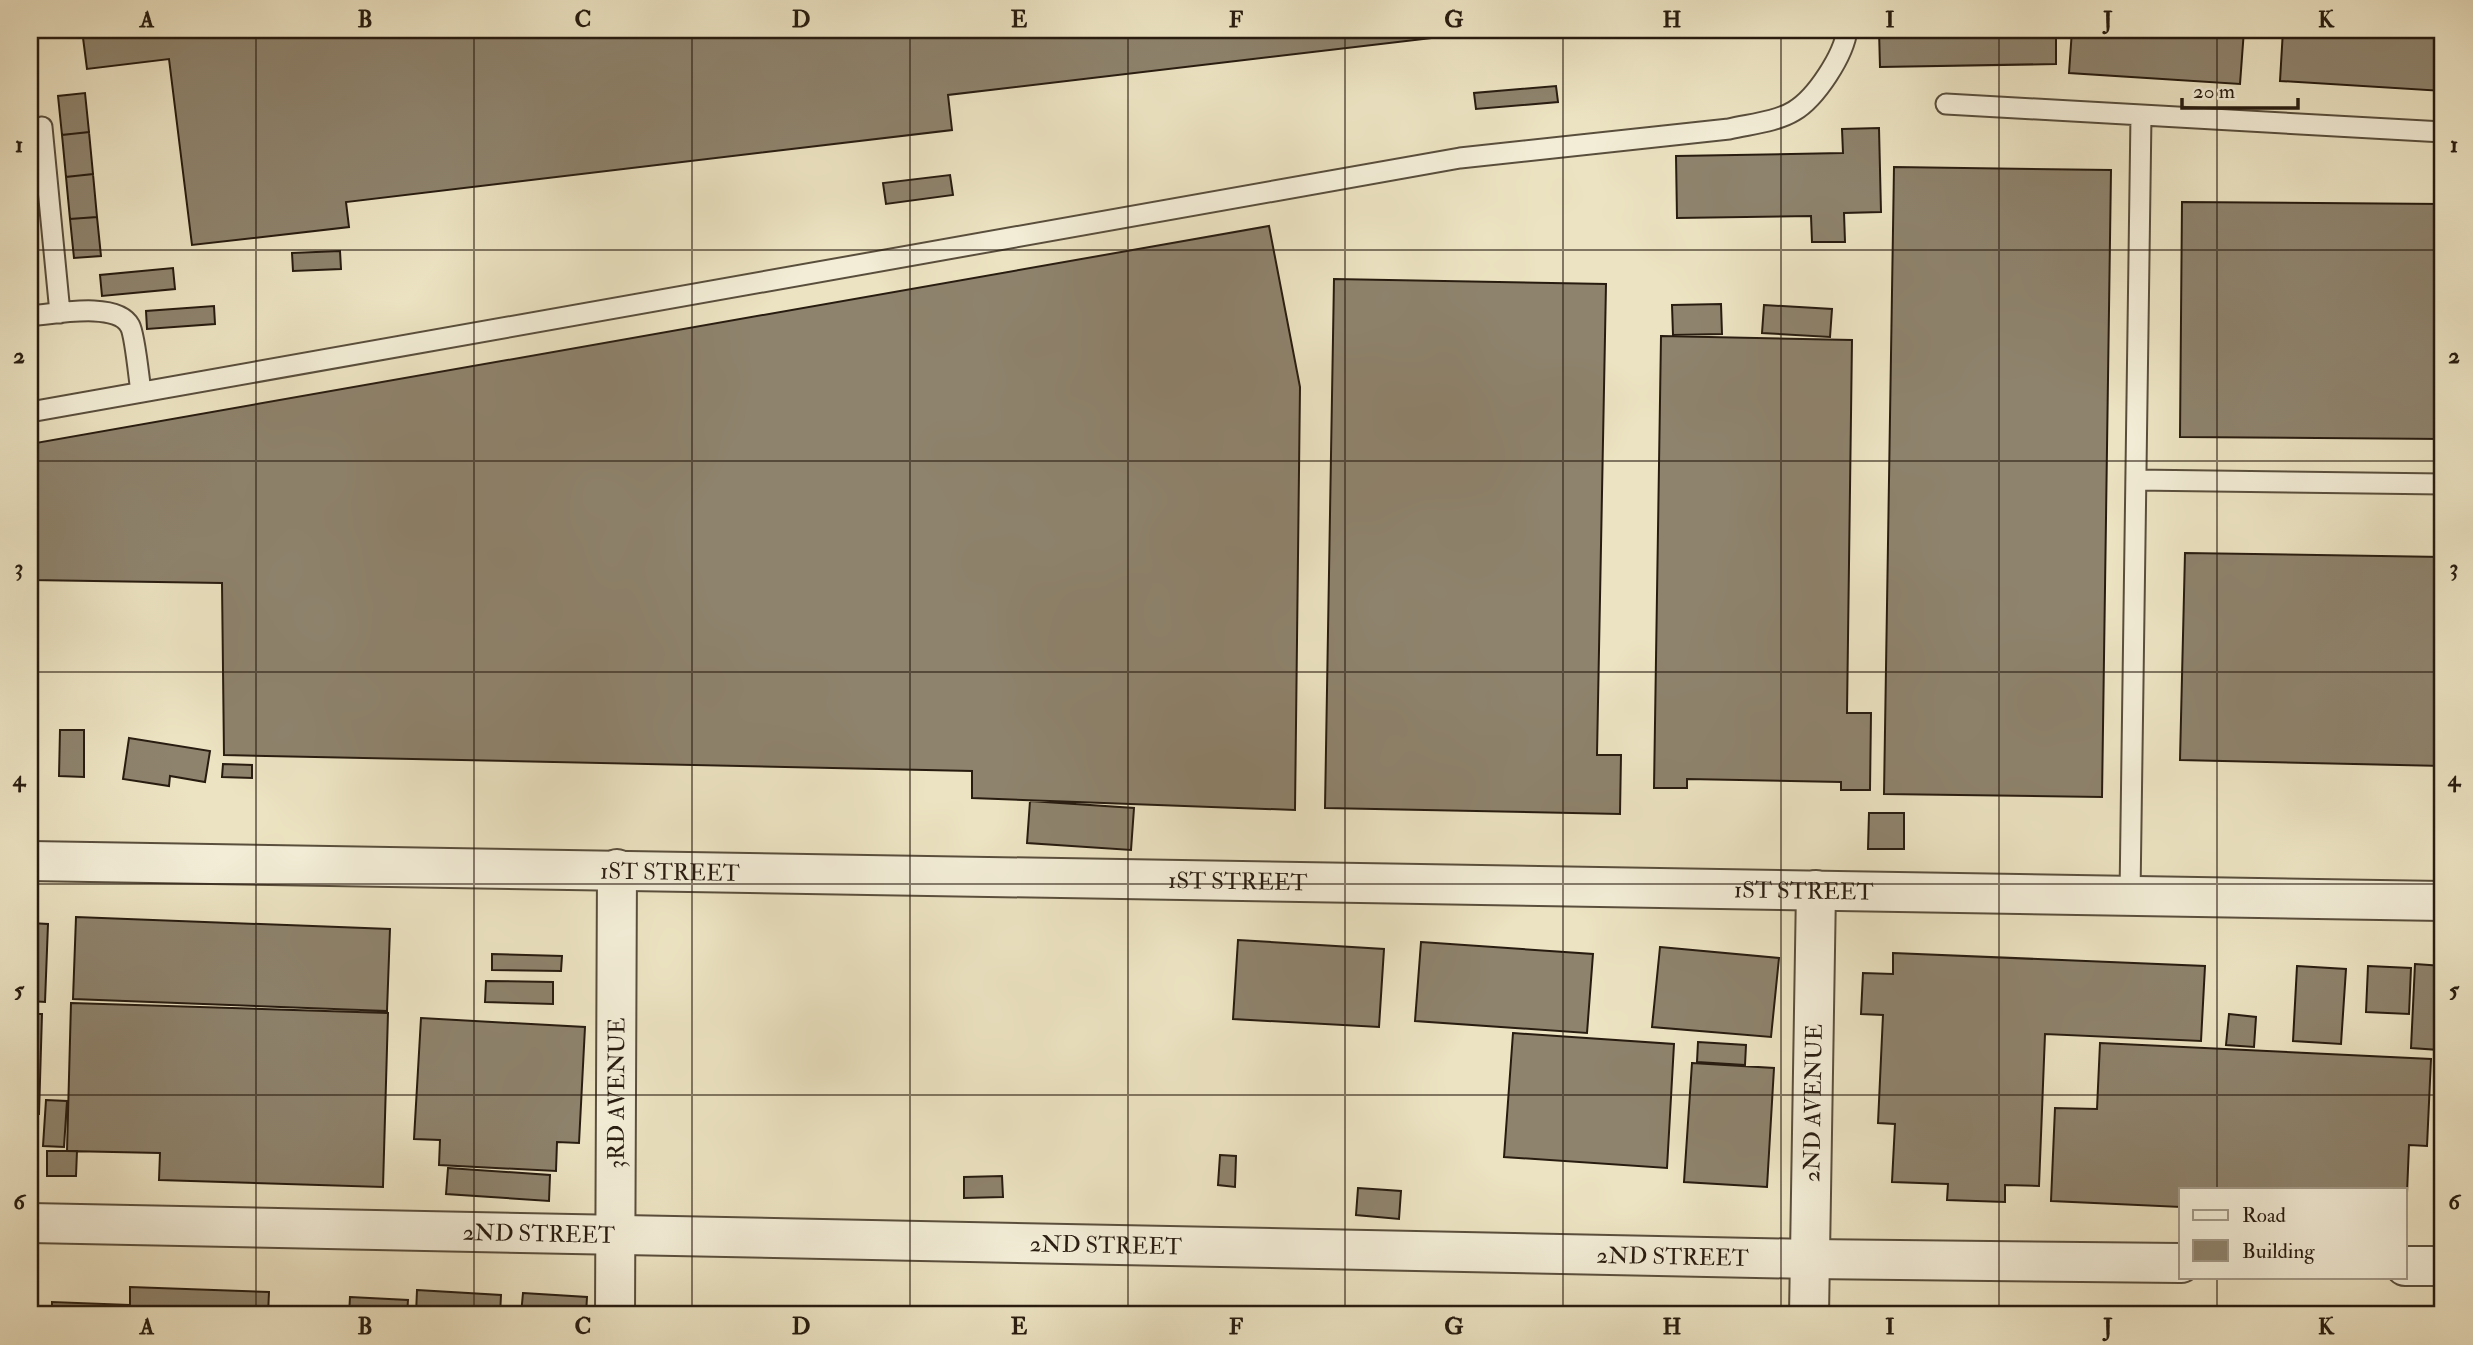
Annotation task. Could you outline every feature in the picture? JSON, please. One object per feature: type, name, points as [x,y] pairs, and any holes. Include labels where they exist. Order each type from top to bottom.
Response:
[{"type":"street","name":"1ST STREET","points":[[30,861],[2443,901]]},
{"type":"street","name":"3RD AVENUE","points":[[615,1315],[617,869]]},
{"type":"street","name":"2ND AVENUE","points":[[1809,1315],[1816,890]]},
{"type":"street","name":"2ND STREET","points":[[30,1223],[1810,1259],[2179,1263]]},
{"type":"street","points":[[2406,1266],[2443,1266]]},
{"type":"lane","points":[[30,412],[1460,158],[1751,124],[1794,111],[1826,78],[1846,44],[1847,30]]},
{"type":"lane","points":[[1946,104],[2443,132]]},
{"type":"lane","points":[[2130,895],[2141,115]]},
{"type":"lane","points":[[42,127],[60,313]]},
{"type":"lane","points":[[30,316],[104,310],[119,316],[130,326],[141,392]]},
{"type":"lane","points":[[2136,480],[2443,484]]},
{"type":"building","points":[[82,30],[1500,30],[948,95],[952,130],[346,202],[349,227],[192,245],[169,59],[87,69]]},
{"type":"building","points":[[1697,30],[1742,30],[1742,33],[1698,38]]},
{"type":"building","points":[[1879,30],[2056,30],[2056,64],[1880,67]]},
{"type":"building","points":[[2072,30],[2244,30],[2240,84],[2069,73]]},
{"type":"building","points":[[2283,30],[2443,30],[2443,91],[2280,81]]},
{"type":"building","points":[[1556,86],[1558,102],[1476,109],[1474,93]]},
{"type":"building","points":[[85,93],[89,132],[62,135],[58,96]]},
{"type":"building","points":[[1879,128],[1881,212],[1844,213],[1845,242],[1812,242],[1811,216],[1677,218],[1676,156],[1843,153],[1842,129]]},
{"type":"building","points":[[89,132],[93,174],[66,177],[62,135]]},
{"type":"building","points":[[1894,167],[2111,170],[2102,797],[1884,794]]},
{"type":"building","points":[[93,174],[97,217],[70,219],[66,177]]},
{"type":"building","points":[[950,175],[953,195],[886,204],[883,183]]},
{"type":"building","points":[[2182,202],[2443,204],[2443,439],[2180,437]]},
{"type":"building","points":[[97,217],[101,256],[74,258],[70,219]]},
{"type":"building","points":[[1269,226],[1300,387],[1295,810],[972,798],[972,771],[224,755],[222,583],[30,580],[30,444]]},
{"type":"building","points":[[340,251],[341,269],[293,271],[292,253]]},
{"type":"building","points":[[173,268],[175,289],[102,296],[100,275]]},
{"type":"building","points":[[1334,279],[1606,284],[1597,755],[1621,755],[1620,814],[1325,808]]},
{"type":"building","points":[[1721,304],[1722,334],[1673,335],[1672,305]]},
{"type":"building","points":[[1764,305],[1832,309],[1830,337],[1762,333]]},
{"type":"building","points":[[214,306],[215,324],[147,329],[146,311]]},
{"type":"building","points":[[1661,336],[1852,340],[1847,713],[1871,713],[1870,790],[1841,790],[1841,782],[1687,779],[1687,788],[1654,788]]},
{"type":"building","points":[[2185,553],[2443,557],[2443,766],[2180,760]]},
{"type":"building","points":[[60,730],[84,730],[84,777],[59,776]]},
{"type":"building","points":[[129,738],[210,751],[205,782],[170,776],[169,786],[123,779]]},
{"type":"building","points":[[223,764],[252,765],[252,778],[222,777]]},
{"type":"building","points":[[1030,801],[1134,808],[1131,850],[1027,843]]},
{"type":"building","points":[[1869,813],[1904,813],[1904,849],[1868,849]]},
{"type":"building","points":[[76,917],[390,929],[387,1011],[73,999]]},
{"type":"building","points":[[30,923],[48,924],[45,1002],[30,1001]]},
{"type":"building","points":[[1238,940],[1384,949],[1379,1027],[1233,1019]]},
{"type":"building","points":[[1421,942],[1593,954],[1587,1033],[1415,1021]]},
{"type":"building","points":[[1660,947],[1779,958],[1771,1037],[1652,1027]]},
{"type":"building","points":[[1893,953],[2205,966],[2201,1041],[2045,1034],[2039,1186],[2005,1185],[2005,1202],[1947,1200],[1948,1184],[1892,1182],[1895,1124],[1878,1123],[1883,1015],[1861,1014],[1863,973],[1893,974]]},
{"type":"building","points":[[492,954],[562,956],[561,971],[492,970]]},
{"type":"building","points":[[2415,964],[2443,966],[2443,1151],[2434,1150],[2439,1050],[2411,1048]]},
{"type":"building","points":[[2297,966],[2346,969],[2341,1044],[2293,1041]]},
{"type":"building","points":[[2368,966],[2411,968],[2409,1014],[2366,1012]]},
{"type":"building","points":[[486,981],[553,982],[553,1004],[485,1002]]},
{"type":"building","points":[[71,1003],[388,1013],[383,1187],[159,1180],[160,1153],[67,1151]]},
{"type":"building","points":[[30,1014],[42,1014],[39,1114],[30,1114]]},
{"type":"building","points":[[2229,1014],[2256,1017],[2254,1047],[2226,1045]]},
{"type":"building","points":[[421,1018],[585,1027],[579,1143],[557,1142],[556,1171],[439,1165],[440,1140],[414,1139]]},
{"type":"building","points":[[1513,1033],[1674,1044],[1667,1168],[1504,1157]]},
{"type":"building","points":[[1698,1042],[1746,1045],[1745,1065],[1697,1062]]},
{"type":"building","points":[[2100,1043],[2431,1059],[2427,1146],[2409,1145],[2406,1217],[2406,1188],[2179,1188],[2179,1207],[2051,1201],[2055,1108],[2097,1109]]},
{"type":"building","points":[[1692,1063],[1774,1068],[1767,1187],[1684,1182]]},
{"type":"building","points":[[46,1100],[67,1101],[64,1147],[43,1146]]},
{"type":"building","points":[[47,1151],[77,1151],[76,1176],[47,1176]]},
{"type":"building","points":[[1220,1155],[1236,1156],[1235,1187],[1218,1185]]},
{"type":"building","points":[[448,1168],[550,1175],[549,1201],[446,1194]]},
{"type":"building","points":[[1002,1176],[1003,1197],[964,1198],[964,1177]]},
{"type":"building","points":[[1358,1188],[1401,1191],[1399,1219],[1356,1215]]},
{"type":"building","points":[[30,1287],[34,1287],[33,1315],[30,1315]]},
{"type":"building","points":[[130,1287],[269,1292],[268,1315],[52,1315],[52,1302],[130,1305]]},
{"type":"building","points":[[417,1290],[501,1295],[500,1315],[416,1315]]},
{"type":"building","points":[[523,1293],[587,1297],[586,1315],[521,1315]]},
{"type":"building","points":[[350,1297],[408,1300],[407,1315],[349,1315]]},
{"type":"building","points":[[1320,1307],[1443,1311],[1443,1315],[1320,1315]]},
{"type":"building","points":[[1477,1312],[1540,1315],[1477,1315]]},
{"type":"building","points":[[1575,1312],[1672,1315],[1575,1315]]}]
